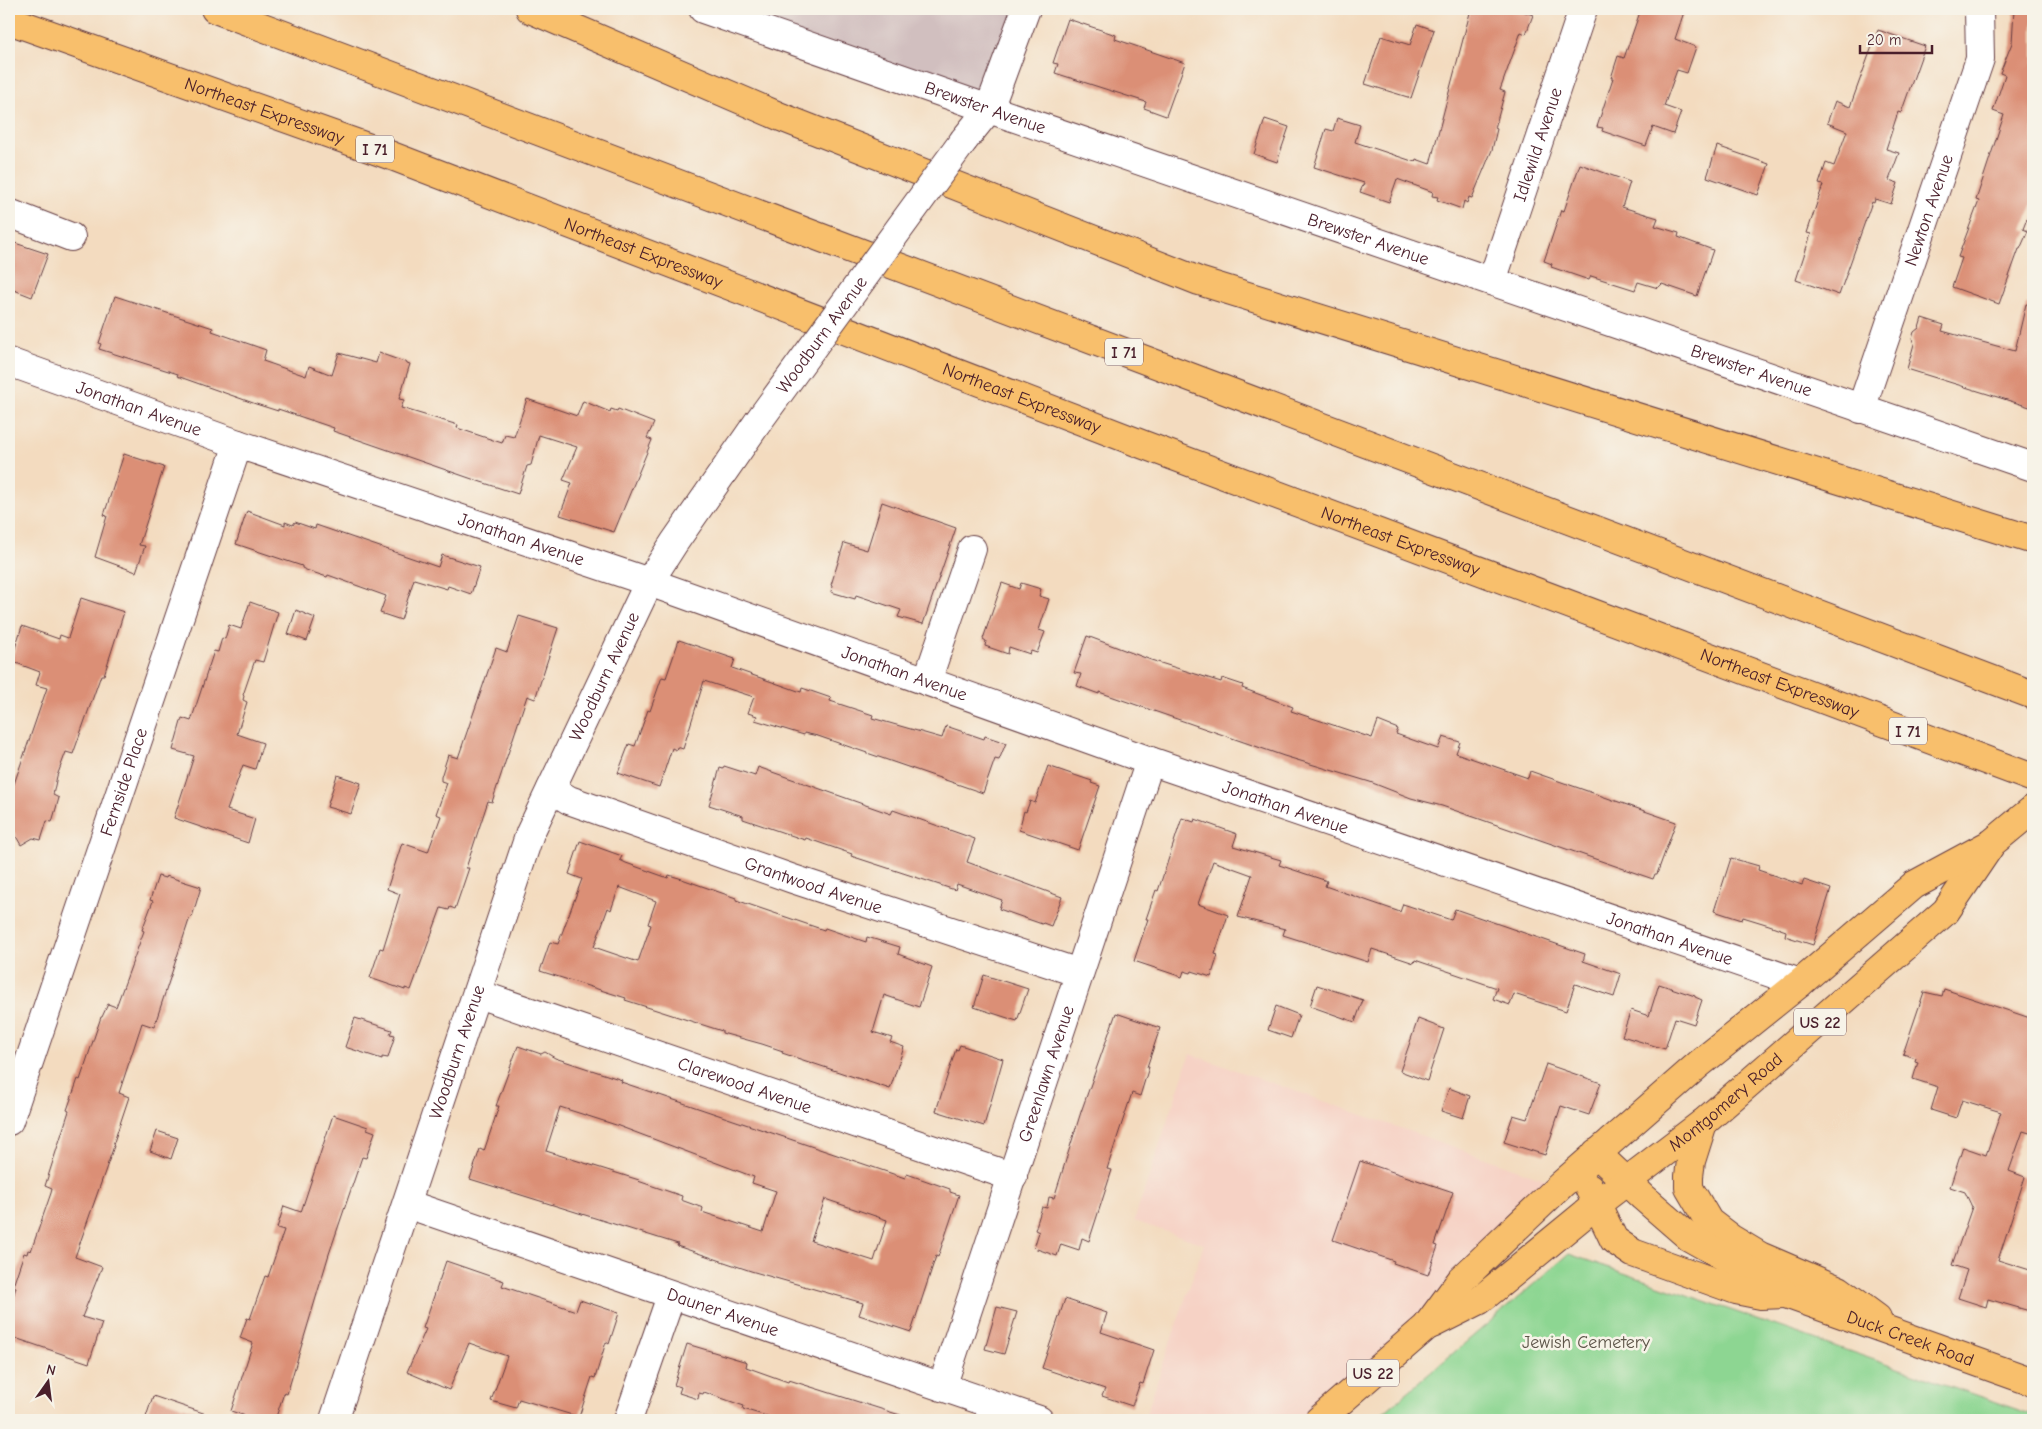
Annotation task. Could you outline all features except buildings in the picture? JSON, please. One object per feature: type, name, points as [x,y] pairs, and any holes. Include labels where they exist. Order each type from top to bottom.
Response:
[{"type":"main road","name":"I 71","points":[[216,9],[2033,694]]},
{"type":"main road","points":[[530,9],[780,117],[1199,281],[2033,540]]},
{"type":"main road","name":"Northeast Expressway","points":[[9,20],[392,156],[1135,442],[2033,778]]},
{"type":"main road","name":"Montgomery Road","points":[[1319,1420],[1426,1327],[1461,1280],[1587,1161],[1699,1064],[1800,983],[1914,885],[1992,843],[2033,809]]},
{"type":"main road","name":"Montgomery Road","points":[[1426,1327],[1480,1300],[1598,1203],[1703,1124],[1946,911],[1992,843]]},
{"type":"main road","points":[[1703,1124],[1688,1176],[1689,1188],[1709,1222],[1730,1238],[1760,1256],[1839,1290],[1870,1311],[1893,1332]]},
{"type":"main road","name":"Duck Creek Road","points":[[1587,1161],[1626,1182],[1689,1237],[1775,1285],[1786,1294],[2033,1382]]},
{"type":"main road","name":"Duck Creek Road","points":[[1587,1161],[1598,1203],[1614,1240],[1634,1252],[1736,1290],[1761,1295],[1786,1294]]},
{"type":"street","name":"Brewster Avenue","points":[[704,9],[989,109],[2033,467]]},
{"type":"street","name":"Woodburn Avenue","points":[[334,1420],[478,994],[530,833],[649,582],[758,422],[964,140],[989,109],[1026,9]]},
{"type":"street","name":"Idlewild Avenue","points":[[1492,281],[1583,9]]},
{"type":"street","name":"Newton Avenue","points":[[1861,408],[1980,59],[1979,9]]},
{"type":"street","points":[[9,213],[71,237]]},
{"type":"street","name":"Jonathan Avenue","points":[[9,362],[238,444],[649,582],[1150,761],[1800,983]]},
{"type":"street","name":"Fernside Place","points":[[9,1121],[238,444]]},
{"type":"street","points":[[927,681],[972,549]]},
{"type":"street","name":"Greenlawn Avenue","points":[[942,1387],[1014,1177],[1150,761]]},
{"type":"street","name":"Grantwood Avenue","points":[[551,788],[579,804],[793,879],[1079,974]]},
{"type":"street","name":"Clarewood Avenue","points":[[478,994],[1014,1177]]},
{"type":"street","name":"Dauner Avenue","points":[[407,1204],[671,1296],[1039,1420]]},
{"type":"street","points":[[628,1420],[671,1296]]},
{"type":"shaded area","points":[[703,9],[1026,9],[989,109]]},
{"type":"shaded area","points":[[1190,1054],[1561,1185],[1319,1420],[1144,1420],[1204,1244],[1134,1221]]},
{"type":"green space","name":"Jewish Cemetery","points":[[1569,1254],[2033,1415],[2033,1420],[1375,1420]]}]
